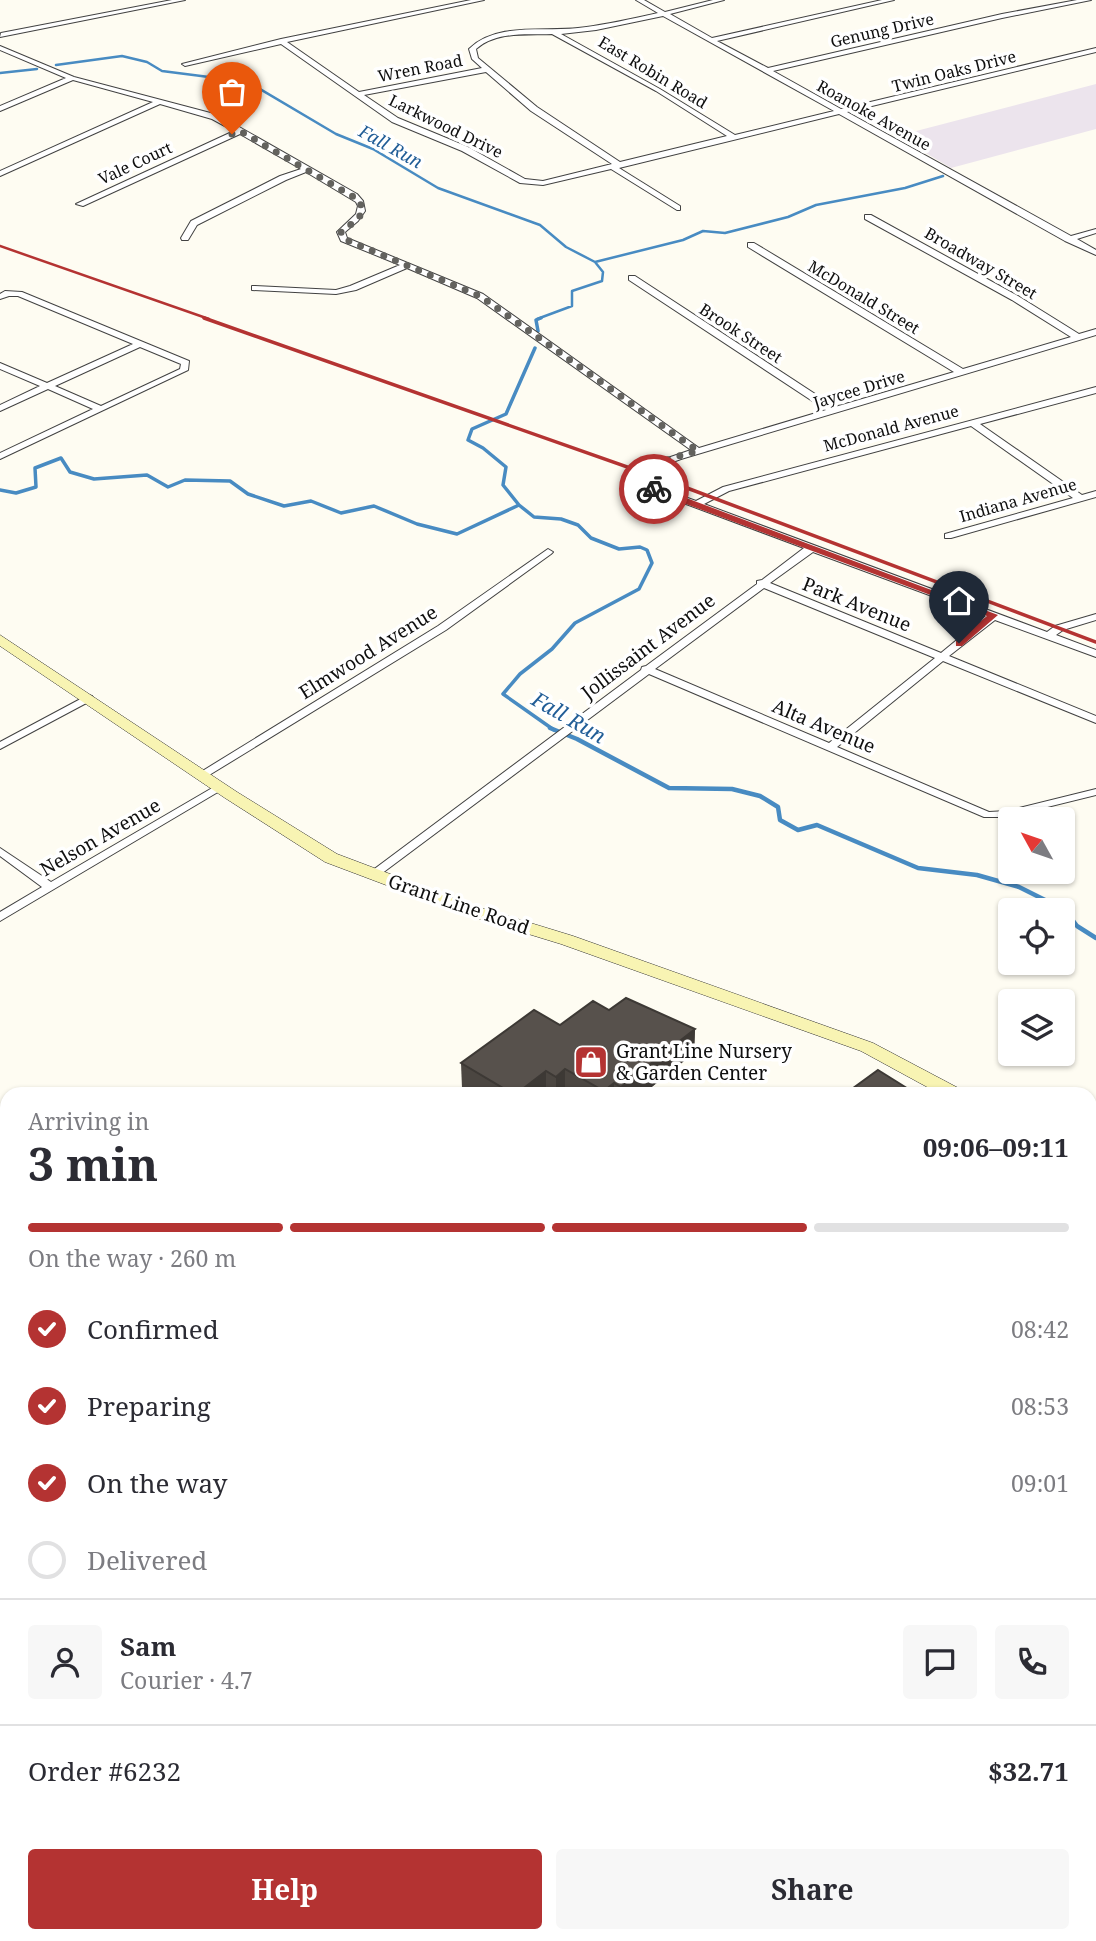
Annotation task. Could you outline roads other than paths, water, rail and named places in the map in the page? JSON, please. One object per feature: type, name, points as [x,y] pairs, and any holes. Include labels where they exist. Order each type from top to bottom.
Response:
[{"type":"main road","name":"Grant Line Road","points":[[0,639],[219,787],[331,858],[469,910],[567,940],[867,1047],[942,1087]]},
{"type":"street","points":[[182,0],[0,35],[13,51],[72,78],[215,117],[308,169],[362,203],[363,211],[358,219],[341,232],[344,239],[468,289],[698,451]]},
{"type":"street","points":[[185,64],[281,41],[481,0]]},
{"type":"street","name":"Roanoke Avenue","points":[[639,0],[1096,253]]},
{"type":"street","points":[[677,208],[534,109],[472,56],[472,49],[502,35],[555,32],[720,0]]},
{"type":"street","points":[[711,40],[891,0]]},
{"type":"street","name":"Genung Drive","points":[[765,71],[1002,16],[1088,0]]},
{"type":"street","points":[[124,2],[132,10]]},
{"type":"street","points":[[4,42],[43,27]]},
{"type":"street","name":"East Robin Road","points":[[555,32],[735,138]]},
{"type":"street","name":"Larkwood Drive","points":[[281,41],[402,124],[471,152],[529,183],[551,183],[617,167]]},
{"type":"street","name":"Twin Oaks Drive","points":[[617,167],[1096,50]]},
{"type":"street","name":"Wren Road","points":[[358,94],[488,69]]},
{"type":"street","points":[[0,109],[72,78]]},
{"type":"street","points":[[0,174],[161,101]]},
{"type":"street","name":"Vale Court","points":[[80,204],[240,131]]},
{"type":"street","points":[[185,238],[194,223],[283,178],[308,169]]},
{"type":"street","name":"Broadway Street","points":[[868,217],[1015,298],[1078,337]]},
{"type":"street","points":[[1069,239],[1096,232]]},
{"type":"street","name":"McDonald Street","points":[[751,245],[963,373]]},
{"type":"street","points":[[255,288],[336,292],[353,288],[408,265]]},
{"type":"street","name":"Brook Street","points":[[632,278],[834,411]]},
{"type":"street","points":[[0,297],[19,294],[186,363],[184,370],[0,456]]},
{"type":"street","name":"Jaycee Drive","points":[[698,504],[642,483],[640,479],[656,465],[698,451],[1096,332]]},
{"type":"street","points":[[0,408],[139,344]]},
{"type":"street","points":[[0,366],[101,409]]},
{"type":"street","name":"McDonald Avenue","points":[[698,504],[726,489],[1096,390]]},
{"type":"street","points":[[974,424],[1080,498]]},
{"type":"street","name":"Indiana Avenue","points":[[948,536],[1096,494]]},
{"type":"street","points":[[698,504],[1096,654]]},
{"type":"street","name":"Jollissaint Avenue","points":[[373,875],[811,548]]},
{"type":"street","name":"Elmwood Avenue","points":[[202,775],[442,628],[548,552]]},
{"type":"street","name":"Park Avenue","points":[[761,583],[1096,720]]},
{"type":"street","points":[[828,748],[993,615]]},
{"type":"street","points":[[1048,636],[1059,628],[1096,617]]},
{"type":"street","name":"Alta Avenue","points":[[646,669],[988,815],[1007,814],[1096,792]]},
{"type":"street","points":[[0,746],[88,698]]},
{"type":"street","name":"Nelson Avenue","points":[[0,917],[219,787]]},
{"type":"street","points":[[0,851],[49,886]]},
{"type":"waterway","name":"Fall Run","points":[[56,65],[122,56],[147,62],[162,71],[248,82],[336,134],[373,149],[438,188],[540,225],[566,247],[595,262]]},
{"type":"waterway","name":"Fall Run","points":[[0,73],[37,69]]},
{"type":"waterway","points":[[595,262],[683,240],[703,231],[725,233],[788,217],[816,205],[905,188],[943,176]]},
{"type":"waterway","name":"Fall Run","points":[[537,319],[572,306],[572,291],[602,281],[603,272],[595,262]]},
{"type":"waterway","name":"Fall Run","points":[[538,331],[536,320],[541,318]]},
{"type":"waterway","name":"Fall Run","points":[[519,505],[503,485],[506,467],[483,448],[468,440],[472,429],[506,414],[535,348]]},
{"type":"waterway","points":[[0,490],[16,493],[36,487],[35,468],[61,458],[70,472],[94,479],[147,475],[168,487],[185,480],[230,481],[248,494],[284,506],[311,501],[341,513],[374,506],[417,524],[457,534],[519,505]]},
{"type":"waterway","name":"Fall Run","points":[[519,505],[534,517],[561,519],[578,525],[591,538],[619,549],[640,547],[647,550],[652,563],[639,589],[575,623],[552,649],[520,674],[503,694],[553,729]]},
{"type":"waterway","name":"Fall Run","points":[[553,729],[577,739],[669,788],[732,789],[760,796],[778,807],[780,820],[798,830],[817,825],[918,868],[977,875],[1019,887],[1065,910],[1077,926],[1096,938]]},
{"type":"railway","points":[[0,246],[209,319]]},
{"type":"railway","points":[[204,318],[687,488],[1096,642]]},
{"type":"place","name":"Grant Line Nursery & Garden Center","points":[[591,1062]]}]
